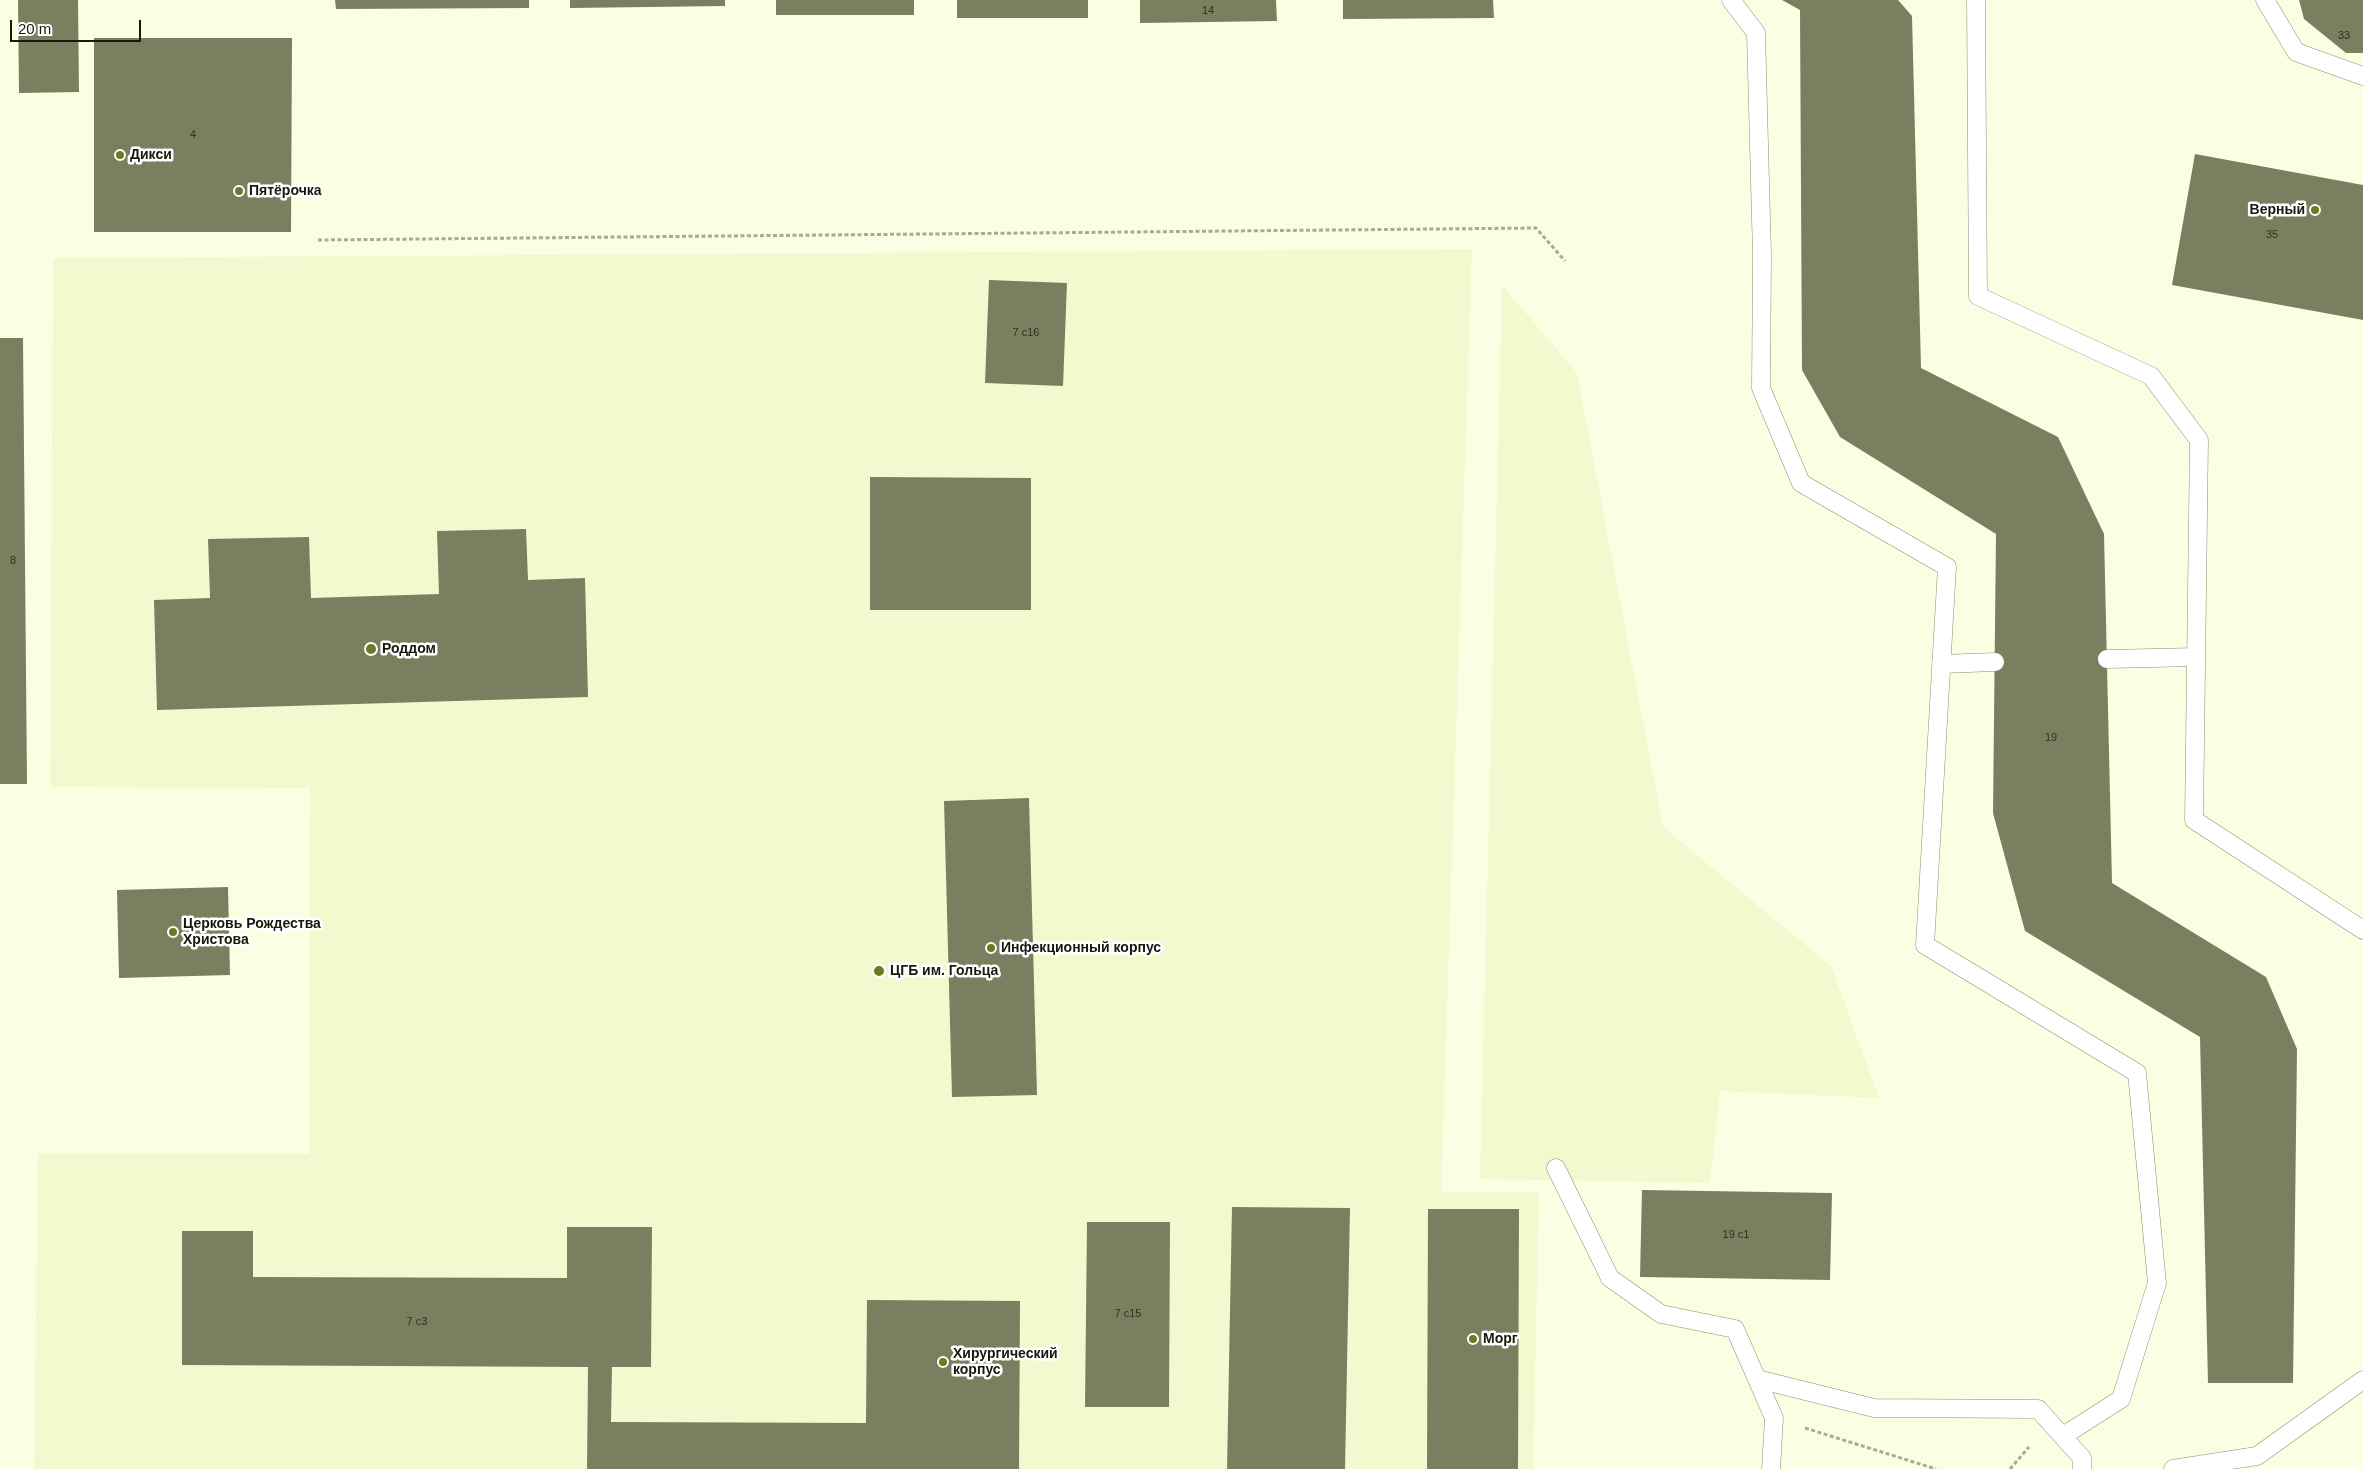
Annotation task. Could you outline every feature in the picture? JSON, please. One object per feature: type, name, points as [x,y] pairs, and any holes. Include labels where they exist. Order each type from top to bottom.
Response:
[{"type":"lane","points":[[1731,0],[1756,33],[1762,255],[1761,388],[1801,482],[1947,567],[1925,945],[2137,1073],[2157,1283],[2121,1399],[2063,1436]]},
{"type":"lane","points":[[1976,0],[1978,296],[2151,376],[2198,440],[2194,820],[2363,930]]},
{"type":"lane","points":[[2265,0],[2296,52],[2363,76]]},
{"type":"lane","points":[[2107,659],[2196,657]]},
{"type":"lane","points":[[1942,664],[1995,662]]},
{"type":"lane","points":[[1556,1168],[1610,1278],[1661,1314],[1735,1329],[1774,1418],[1771,1469]]},
{"type":"lane","points":[[1757,1379],[1874,1408],[2038,1409],[2082,1458],[2082,1469]]},
{"type":"lane","points":[[2173,1469],[2257,1456],[2363,1380]]},
{"type":"path","points":[[318,240],[1536,228],[1565,261]]},
{"type":"path","points":[[1774,1418],[1936,1469]]},
{"type":"shaded area","name":"ЦГБ им. Гольца","points":[[1472,249],[1441,1192],[1539,1192],[1533,1469],[34,1469],[38,1154],[309,1154],[310,788],[50,787],[53,258]]},
{"type":"shaded area","points":[[1502,285],[1577,373],[1663,827],[1831,966],[1879,1098],[1720,1091],[1710,1183],[1480,1179]]},
{"type":"building","points":[[18,0],[78,0],[79,92],[19,93]]},
{"type":"building","points":[[335,0],[529,0],[529,8],[336,9]]},
{"type":"building","points":[[570,0],[725,0],[725,6],[570,8]]},
{"type":"building","points":[[776,0],[914,0],[914,15],[776,15]]},
{"type":"building","points":[[957,0],[1088,0],[1088,18],[957,18]]},
{"type":"building","points":[[1140,0],[1276,0],[1277,21],[1140,23]]},
{"type":"building","points":[[1343,0],[1493,0],[1494,18],[1343,19]]},
{"type":"building","points":[[1782,0],[1898,0],[1912,16],[1921,368],[2058,437],[2104,534],[2112,883],[2266,977],[2297,1049],[2293,1383],[2208,1383],[2200,1037],[2025,931],[1993,813],[1996,534],[1840,437],[1802,370],[1800,10]]},
{"type":"building","points":[[2299,0],[2363,0],[2363,53],[2346,53],[2304,19]]},
{"type":"building","points":[[94,38],[292,38],[291,232],[94,232]]},
{"type":"building","points":[[2195,154],[2363,185],[2363,320],[2172,285]]},
{"type":"building","points":[[989,280],[1067,283],[1063,386],[985,383]]},
{"type":"building","points":[[0,338],[23,338],[27,784],[0,784]]},
{"type":"building","points":[[870,477],[1031,478],[1031,610],[870,610]]},
{"type":"building","name":"Роддом","points":[[526,529],[528,580],[585,578],[588,697],[157,710],[154,600],[210,598],[208,539],[309,537],[311,598],[439,594],[437,531]]},
{"type":"building","name":"Инфекционный корпус","points":[[1029,798],[1037,1095],[952,1097],[944,801]]},
{"type":"building","name":"Церковь Рождества Христова","points":[[228,887],[230,975],[119,978],[117,890]]},
{"type":"building","points":[[1642,1190],[1832,1193],[1830,1280],[1640,1277]]},
{"type":"building","points":[[1232,1207],[1350,1208],[1345,1469],[1227,1469]]},
{"type":"building","name":"Морг","points":[[1428,1209],[1519,1209],[1518,1469],[1427,1469]]},
{"type":"building","points":[[1087,1222],[1170,1222],[1169,1407],[1085,1407]]},
{"type":"building","points":[[567,1227],[652,1227],[651,1367],[612,1367],[611,1422],[866,1423],[867,1300],[1020,1301],[1019,1469],[587,1469],[588,1367],[182,1365],[182,1231],[253,1231],[253,1277],[567,1278]]},
{"type":"place","name":"Дикси","points":[[120,155]]},
{"type":"place","name":"Пятёрочка","points":[[239,191]]},
{"type":"place","name":"Верный","points":[[2315,210]]},
{"type":"place","name":"Роддом","points":[[371,649]]},
{"type":"place","name":"Церковь Рождества Христова","points":[[173,932]]},
{"type":"place","name":"Инфекционный корпус","points":[[991,948]]},
{"type":"place","name":"ЦГБ им. Гольца","points":[[879,971]]},
{"type":"place","name":"Морг","points":[[1473,1339]]},
{"type":"place","name":"Хирургический корпус","points":[[943,1362]]}]
